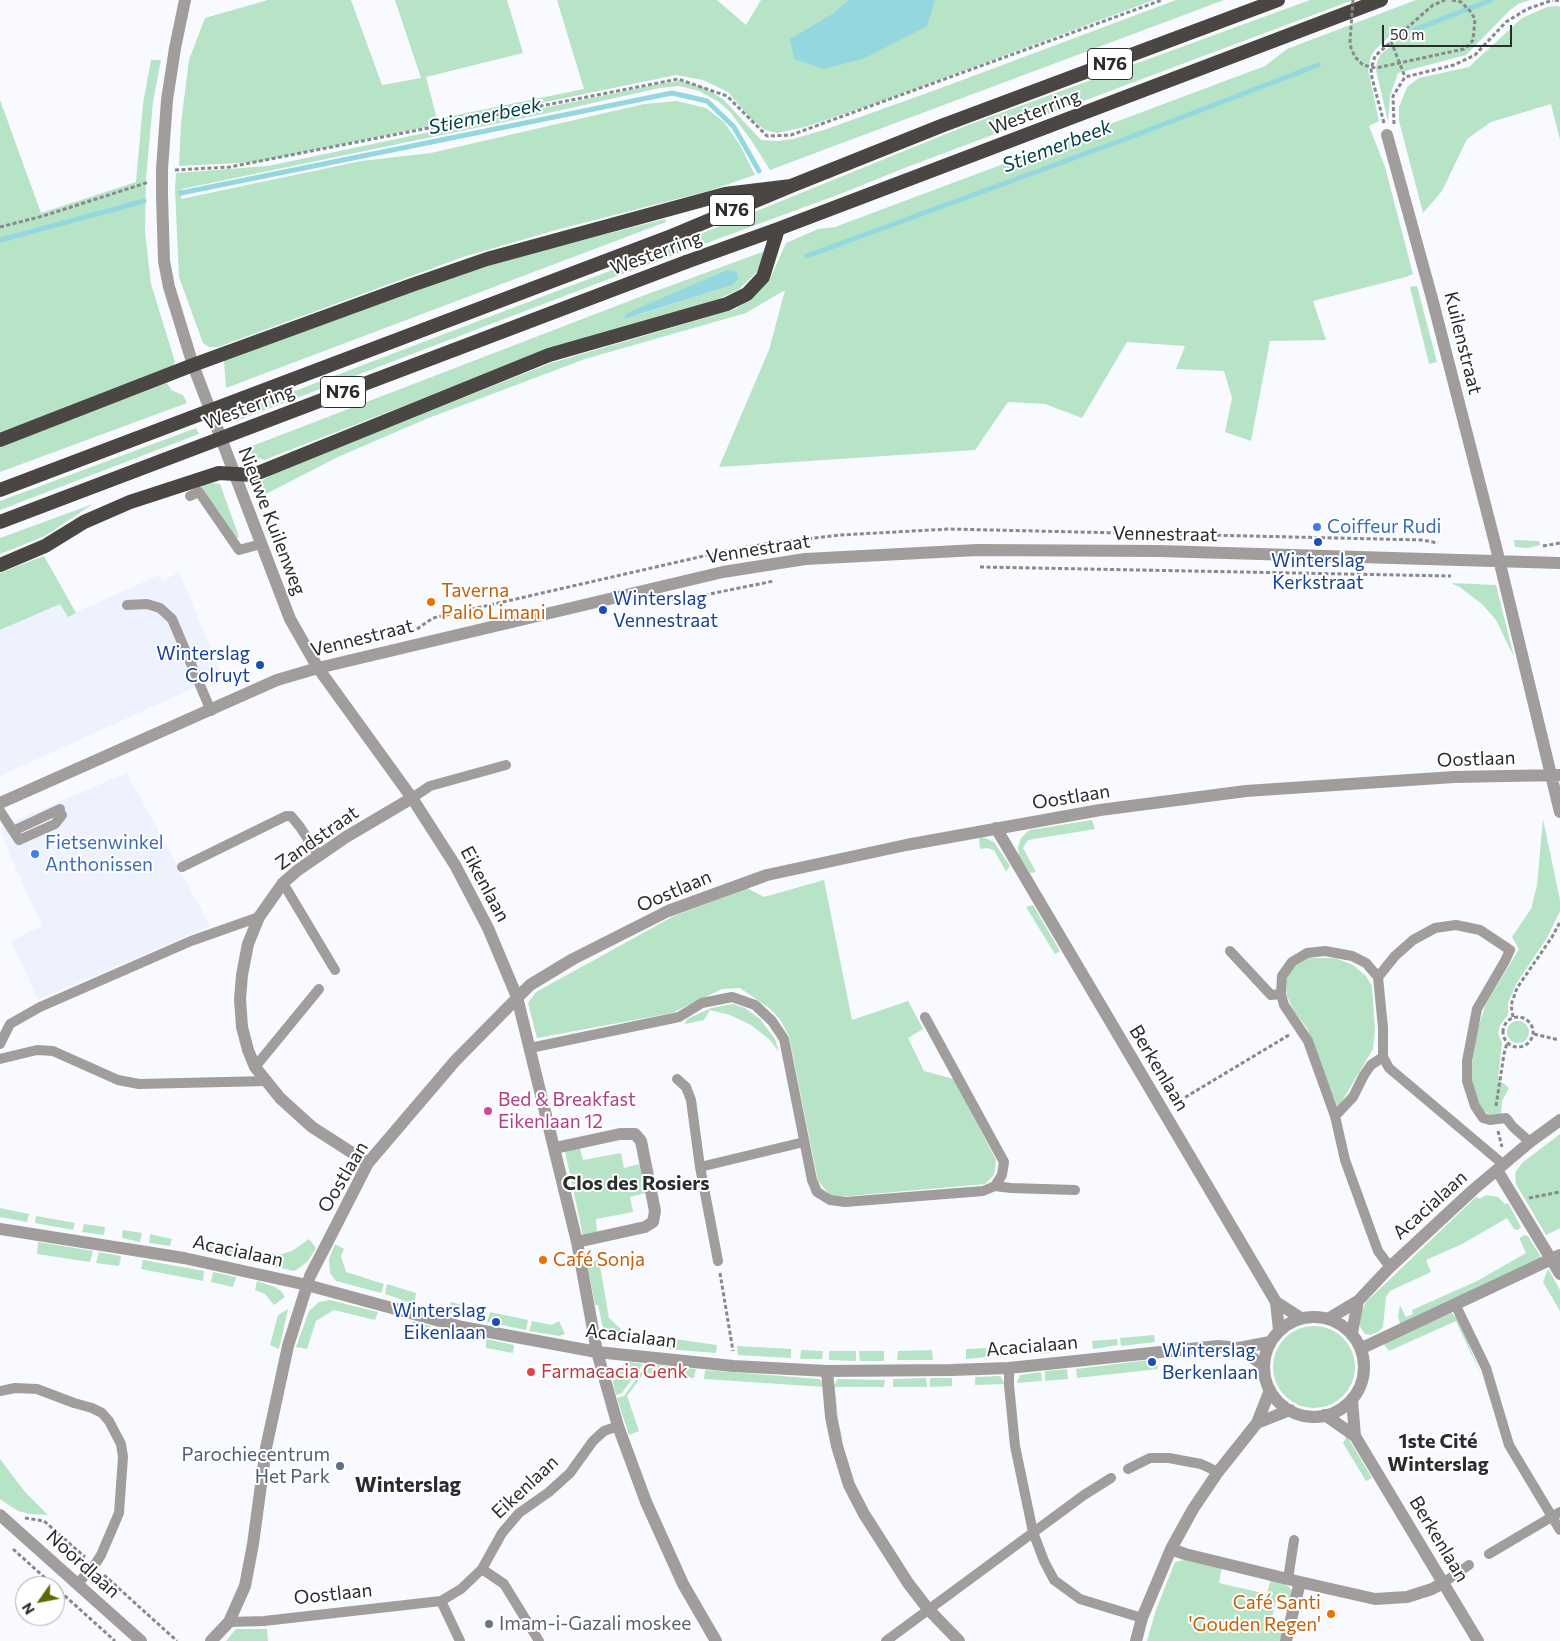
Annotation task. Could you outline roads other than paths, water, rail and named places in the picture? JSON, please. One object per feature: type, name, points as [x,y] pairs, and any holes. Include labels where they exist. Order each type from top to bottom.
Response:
[{"type":"highway","name":"Westerring","points":[[0,490],[674,235],[941,126],[1278,0]]},
{"type":"highway","name":"Westerring","points":[[0,522],[1381,0]]},
{"type":"highway","points":[[0,440],[193,365],[487,259],[725,194],[791,186]]},
{"type":"highway","points":[[0,565],[45,546],[84,522],[130,502],[220,473],[253,475],[549,355],[727,304],[747,294],[763,277],[778,229]]},
{"type":"street","name":"Nieuwe Kuilenweg","points":[[185,0],[174,48],[167,100],[162,169],[164,261],[169,286],[193,365],[290,619],[318,668]]},
{"type":"street","name":"Kuilenstraat","points":[[1386,132],[1433,302],[1555,775],[1560,812]]},
{"type":"street","name":"Vennestraat","points":[[0,803],[211,711],[277,680],[318,668],[714,574],[805,559],[976,550],[1158,551],[1560,564]]},
{"type":"street","name":"Eikenlaan","points":[[318,668],[412,798],[459,873],[488,928],[517,997],[577,1242],[597,1352],[618,1426],[646,1502],[683,1584],[716,1641]]},
{"type":"street","name":"Oostlaan","points":[[211,1641],[229,1622],[246,1586],[266,1448],[288,1346],[307,1285],[324,1249],[368,1163],[455,1061],[530,985],[668,911],[767,875],[906,845],[1100,810],[1246,791],[1454,778],[1555,775]]},
{"type":"street","name":"Zandstraat","points":[[368,1163],[312,1127],[280,1098],[255,1067],[242,1027],[240,999],[242,974],[258,917],[283,883],[298,870],[346,837],[412,798]]},
{"type":"street","name":"Berkenlaan","points":[[996,828],[1276,1302],[1279,1330]]},
{"type":"street","name":"Acacialaan","points":[[1328,1319],[1358,1301],[1390,1267],[1502,1162],[1560,1120]]},
{"type":"street","points":[[555,1148],[620,1134],[636,1134],[641,1141],[656,1211],[653,1222],[645,1227],[577,1242]]},
{"type":"street","points":[[1502,1162],[1556,1257],[1560,1274]]},
{"type":"street","name":"Acacialaan","points":[[0,1229],[184,1258],[307,1285],[462,1328],[597,1352],[733,1366],[827,1371],[1009,1368],[1218,1346],[1239,1348],[1270,1342]]},
{"type":"street","points":[[1362,1348],[1556,1257]]},
{"type":"street","points":[[1352,1333],[1358,1301]]},
{"type":"street","points":[[1276,1302],[1301,1318],[1328,1319],[1341,1325],[1352,1333],[1362,1348],[1362,1375],[1352,1400],[1340,1411],[1324,1415],[1305,1416],[1290,1410],[1279,1402],[1270,1390],[1264,1366],[1270,1342],[1279,1330],[1301,1318]]},
{"type":"street","points":[[1239,1348],[1264,1366]]},
{"type":"street","points":[[827,1371],[831,1417],[837,1446],[849,1484],[885,1549],[928,1609],[959,1641]]},
{"type":"street","points":[[1136,1641],[1142,1618],[1171,1549],[1192,1509],[1218,1472],[1257,1423],[1270,1390]]},
{"type":"street","name":"Berkenlaan","points":[[1352,1400],[1355,1436],[1478,1641]]},
{"type":"street","points":[[1257,1423],[1290,1410]]},
{"type":"street","points":[[1324,1415],[1355,1436]]},
{"type":"street","name":"Noordlaan","points":[[0,1515],[142,1641]]},
{"type":"street","points":[[1171,1549],[1185,1554],[1375,1599],[1406,1597],[1432,1589],[1443,1583]]},
{"type":"street","points":[[1286,1641],[1294,1580]]},
{"type":"lane","points":[[190,496],[199,492],[240,550],[261,544]]},
{"type":"lane","points":[[126,605],[147,604],[160,608],[172,619],[211,711]]},
{"type":"lane","points":[[412,798],[430,786],[506,765]]},
{"type":"lane","points":[[0,811],[19,840],[55,824],[61,812]]},
{"type":"lane","points":[[182,867],[286,816],[290,816],[300,827],[319,856]]},
{"type":"lane","points":[[283,883],[335,970]]},
{"type":"lane","points":[[0,1044],[10,1024],[34,1010],[191,941],[258,917]]},
{"type":"lane","points":[[1378,977],[1395,956],[1413,940],[1435,928],[1456,925],[1480,930],[1510,950],[1506,961],[1477,1009],[1467,1061],[1467,1081],[1475,1106],[1483,1118],[1490,1120],[1506,1118],[1530,1142]]},
{"type":"lane","points":[[1230,951],[1271,995],[1281,994]]},
{"type":"lane","points":[[1390,1267],[1378,1250],[1358,1196],[1345,1160],[1335,1116],[1308,1041],[1284,1005],[1281,994],[1282,976],[1292,962],[1307,953],[1325,951],[1352,956],[1366,963],[1378,977],[1383,1028],[1383,1057],[1389,1068],[1502,1162]]},
{"type":"lane","points":[[255,1067],[319,989]]},
{"type":"lane","points":[[530,1048],[679,1017],[702,1003],[732,997],[755,1005],[772,1021],[784,1039],[812,1180],[817,1192],[830,1200],[845,1202],[983,1191],[995,1186],[1074,1190]]},
{"type":"lane","points":[[924,1017],[1004,1162],[1002,1174],[995,1186]]},
{"type":"lane","points":[[0,1059],[37,1050],[53,1051],[118,1080],[139,1084],[267,1081]]},
{"type":"lane","points":[[1335,1116],[1353,1098],[1371,1065],[1383,1057]]},
{"type":"lane","points":[[677,1079],[686,1087],[691,1100],[700,1168],[718,1260]]},
{"type":"lane","points":[[700,1168],[804,1142]]},
{"type":"lane","points":[[1456,1304],[1486,1368],[1509,1445],[1556,1515],[1560,1530]]},
{"type":"lane","points":[[1009,1368],[1015,1446],[1034,1532],[1044,1561],[1054,1580],[1080,1599],[1142,1618]]},
{"type":"lane","points":[[0,1391],[15,1388],[37,1389],[92,1408],[102,1413],[109,1421],[121,1444],[123,1457],[119,1513],[101,1555],[94,1566],[77,1584]]},
{"type":"lane","name":"Eikenlaan","points":[[441,1601],[462,1589],[482,1569],[502,1533],[519,1514],[549,1492],[570,1473],[593,1441],[602,1433],[618,1426]]},
{"type":"lane","points":[[1128,1469],[1150,1458],[1169,1458],[1201,1464],[1218,1472]]},
{"type":"lane","points":[[886,1641],[1084,1495],[1111,1478]]},
{"type":"lane","points":[[1489,1554],[1556,1515]]},
{"type":"lane","points":[[1294,1540],[1294,1580]]},
{"type":"lane","points":[[1443,1583],[1469,1565]]},
{"type":"lane","points":[[482,1569],[504,1584],[539,1641]]},
{"type":"lane","points":[[441,1601],[460,1641]]},
{"type":"lane","name":"Oostlaan","points":[[229,1622],[264,1621],[441,1601]]},
{"type":"water","points":[[849,0],[935,0],[927,26],[865,58],[824,69],[794,59],[790,39],[829,16]]},
{"type":"water","points":[[727,270],[737,272],[739,279],[733,285],[624,319],[627,313]]},
{"type":"waterway","name":"Stiemerbeek","points":[[1404,34],[1491,0]]},
{"type":"waterway","name":"Stiemerbeek","points":[[807,256],[1128,138],[1318,65]]},
{"type":"waterway","name":"Stiemerbeek","points":[[181,193],[672,93],[707,101],[734,127],[759,171]]},
{"type":"waterway","name":"Stiemerbeek","points":[[0,240],[144,201]]},
{"type":"place","name":"Coiffeur Rudi","points":[[1317,527]]},
{"type":"place","name":"Winterslag Kerkstraat","points":[[1318,542]]},
{"type":"place","name":"Taverna Palio Limani","points":[[431,602]]},
{"type":"place","name":"Winterslag Vennestraat","points":[[603,610]]},
{"type":"place","name":"Winterslag Colruyt","points":[[260,665]]},
{"type":"place","name":"Fietsenwinkel Anthonissen","points":[[35,854]]},
{"type":"place","name":"Bed & Breakfast Eikenlaan 12","points":[[488,1111]]},
{"type":"place","name":"Café Sonja","points":[[543,1260]]},
{"type":"place","name":"Winterslag Eikenlaan","points":[[496,1322]]},
{"type":"place","name":"Winterslag Berkenlaan","points":[[1152,1362]]},
{"type":"place","name":"Farmacacia Genk","points":[[531,1372]]},
{"type":"place","name":"Parochiecentrum Het Park","points":[[340,1466]]},
{"type":"place","name":"Café Santi 'Gouden Regen'","points":[[1331,1614]]},
{"type":"place","name":"Imam-i-Gazali moskee","points":[[489,1624]]},
{"type":"district","name":"Clos des Rosiers","points":[[636,1183]]},
{"type":"district","name":"1ste Cité Winterslag","points":[[1438,1452]]},
{"type":"district","name":"Winterslag","points":[[408,1485]]}]
